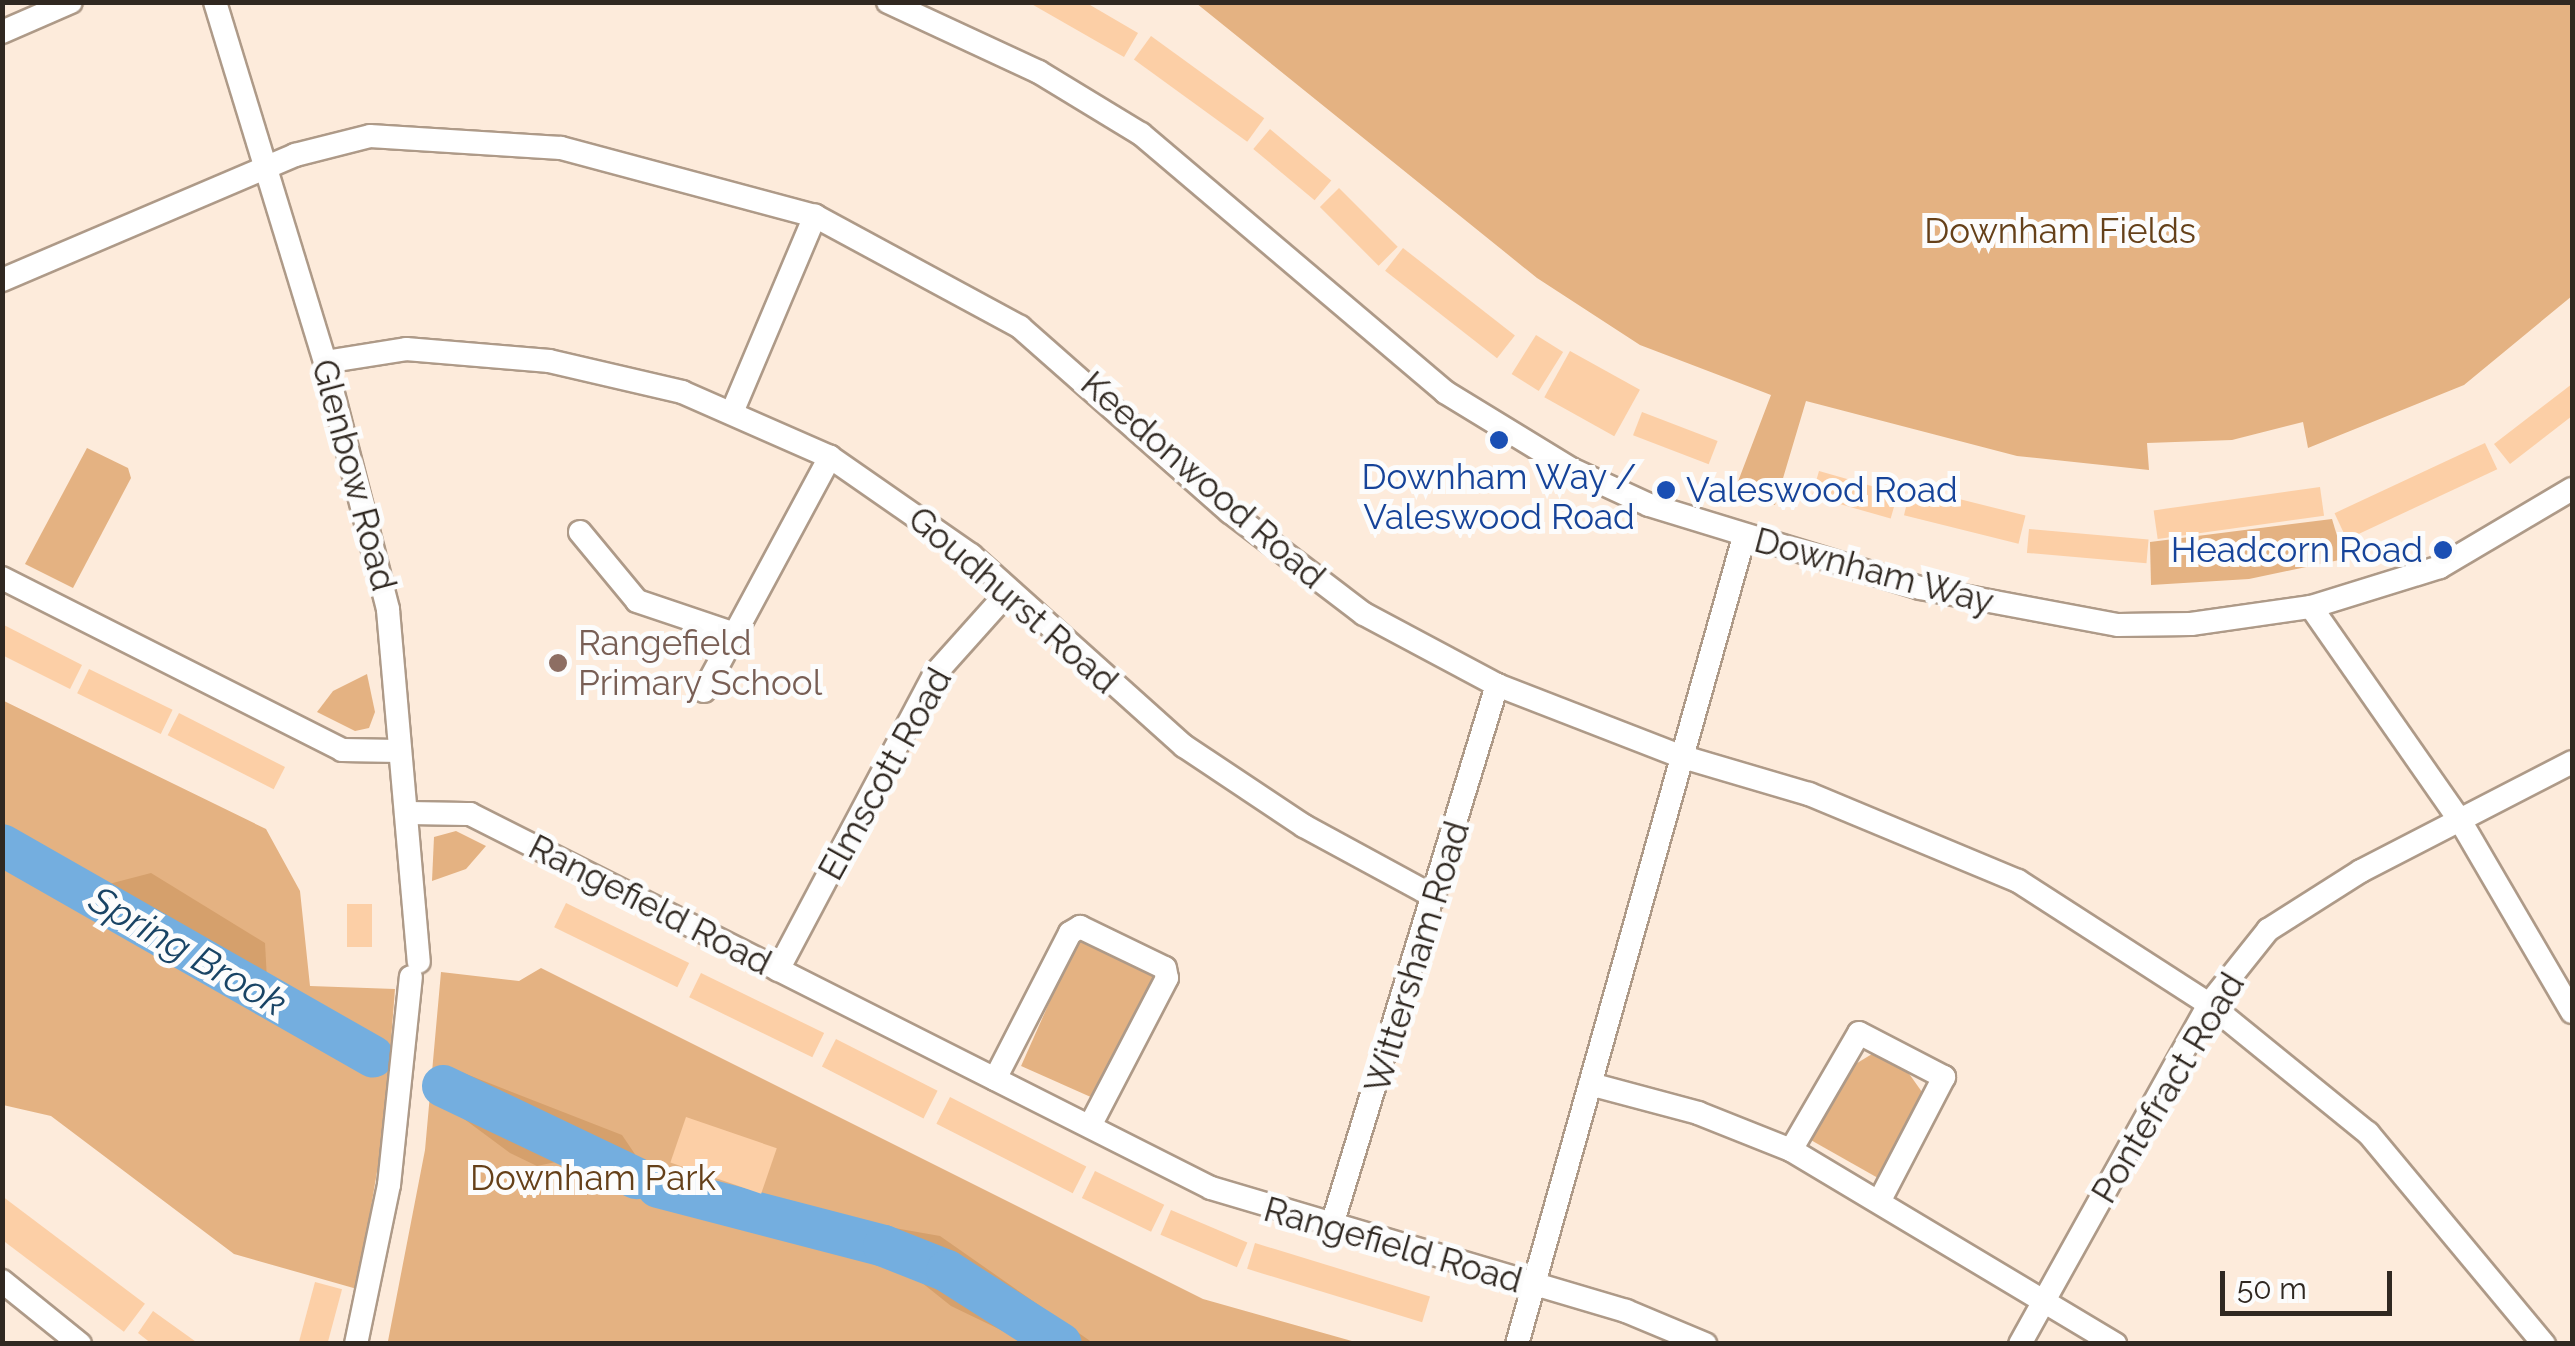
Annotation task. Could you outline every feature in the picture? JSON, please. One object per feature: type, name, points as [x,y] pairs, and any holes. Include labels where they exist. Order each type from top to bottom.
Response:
[{"type":"street","points":[[2,32],[71,2]]},
{"type":"street","name":"Glenbow Road","points":[[216,2],[325,362],[388,610],[415,970],[389,1186],[356,1344]]},
{"type":"street","name":"Downham Way","points":[[888,2],[1039,72],[1141,134],[1211,186],[1388,348],[1502,428],[1649,505],[1744,537],[2056,618],[2191,624],[2311,607],[2440,567],[2572,490]]},
{"type":"street","name":"Keedonwood Road","points":[[2,280],[265,168],[370,136],[481,139],[628,161],[815,216],[1020,327],[1284,556],[1364,614],[1497,685],[1683,757],[1810,794],[2018,881],[2209,1004],[2368,1133],[2544,1344]]},
{"type":"street","points":[[734,410],[815,216]]},
{"type":"street","name":"Goudhurst Road","points":[[325,362],[406,349],[489,353],[628,377],[734,410],[830,456],[971,555],[1184,746],[1304,826],[1436,897]]},
{"type":"street","points":[[704,691],[830,456]]},
{"type":"street","points":[[580,532],[637,601],[735,634]]},
{"type":"street","points":[[1517,1344],[1744,537]]},
{"type":"street","points":[[2,578],[342,750],[400,751]]},
{"type":"street","name":"Elmscott Road","points":[[778,970],[934,676],[1009,591]]},
{"type":"street","points":[[2311,607],[2461,822],[2569,1000]]},
{"type":"street","name":"Wittersham Road","points":[[1331,1228],[1436,897],[1497,685]]},
{"type":"street","name":"Pontefract Road","points":[[2020,1344],[2209,1004],[2268,930],[2361,871],[2572,762]]},
{"type":"street","name":"Rangefield Road","points":[[406,813],[470,814],[1211,1188],[1331,1228],[1532,1286],[1704,1344]]},
{"type":"street","points":[[995,1079],[1070,933],[1080,927],[1165,968],[1167,978],[1090,1126]]},
{"type":"street","points":[[1791,1150],[1860,1032],[1944,1077],[1881,1198]]},
{"type":"street","points":[[1590,1084],[1698,1113],[1791,1150],[1881,1198],[2044,1305],[2115,1344]]},
{"type":"street","points":[[2,1282],[80,1344]]},
{"type":"green space","name":"Downham Fields","points":[[1196,3],[2572,3],[2572,296],[2464,385],[2308,448],[2303,422],[2232,440],[2147,443],[2149,470],[2017,456],[1806,401],[1775,505],[1734,492],[1771,395],[1640,345],[1537,278]]},
{"type":"green space","points":[[87,448],[128,468],[131,478],[73,588],[25,564]]},
{"type":"green space","points":[[2332,519],[2344,559],[2249,579],[2151,585],[2150,542]]},
{"type":"green space","points":[[367,674],[375,712],[369,728],[355,731],[317,712],[333,691]]},
{"type":"green space","points":[[2,700],[266,829],[300,891],[310,986],[395,989],[384,1131],[357,1289],[234,1254],[51,1116],[3,1105]]},
{"type":"green space","points":[[456,831],[486,846],[466,869],[432,881],[434,837]]},
{"type":"green space","points":[[1078,938],[1158,974],[1101,1102],[1021,1066]]},
{"type":"green space","name":"Downham Park","points":[[541,968],[1203,1299],[1359,1343],[388,1341],[425,1150],[441,972],[519,981]]},
{"type":"green space","points":[[1872,1054],[1905,1068],[1922,1092],[1878,1178],[1809,1139],[1849,1068]]},
{"type":"shaded area","points":[[151,873],[265,943],[267,980],[105,885]]},
{"type":"shaded area","points":[[461,1072],[622,1135],[645,1169],[638,1189],[584,1156],[537,1166],[510,1153],[452,1110],[444,1091]]},
{"type":"shaded area","points":[[666,1172],[764,1205],[940,1236],[1093,1343],[1028,1343],[951,1306],[916,1278],[818,1243],[666,1206],[646,1194],[653,1174]]},
{"type":"building","points":[[1028,2],[1085,2],[1138,33],[1124,57]]},
{"type":"building","points":[[1151,36],[1264,118],[1247,142],[1134,59]]},
{"type":"building","points":[[1270,129],[1331,180],[1315,200],[1253,149]]},
{"type":"building","points":[[1339,188],[1398,247],[1379,266],[1320,207]]},
{"type":"building","points":[[1403,248],[1515,335],[1497,358],[1385,271]]},
{"type":"building","points":[[1536,335],[1563,352],[1539,391],[1512,374]]},
{"type":"building","points":[[1570,351],[1640,390],[1614,436],[1544,397]]},
{"type":"building","points":[[2572,384],[2572,416],[2510,464],[2494,444]]},
{"type":"building","points":[[1642,412],[1718,441],[1709,464],[1633,435]]},
{"type":"building","points":[[2485,443],[2497,469],[2347,539],[2335,513]]},
{"type":"building","points":[[1819,471],[1898,494],[1891,519],[1812,496]]},
{"type":"building","points":[[1911,487],[2025,516],[2018,544],[1904,515]]},
{"type":"building","points":[[2320,487],[2324,516],[2158,539],[2154,510]]},
{"type":"building","points":[[2029,529],[2149,539],[2146,563],[2027,553]]},
{"type":"building","points":[[2,624],[82,665],[70,689],[2,655]]},
{"type":"building","points":[[89,669],[173,710],[161,734],[77,693]]},
{"type":"building","points":[[179,713],[285,767],[274,789],[168,735]]},
{"type":"building","points":[[566,903],[689,963],[677,987],[554,927]]},
{"type":"building","points":[[347,904],[372,904],[372,947],[347,947]]},
{"type":"building","points":[[701,973],[824,1033],[812,1057],[689,997]]},
{"type":"building","points":[[836,1039],[938,1091],[924,1118],[822,1067]]},
{"type":"building","points":[[950,1097],[1086,1166],[1073,1193],[936,1124]]},
{"type":"building","points":[[686,1117],[777,1148],[761,1194],[670,1162]]},
{"type":"building","points":[[1095,1171],[1164,1205],[1151,1232],[1082,1198]]},
{"type":"building","points":[[2,1196],[145,1304],[124,1332],[2,1240]]},
{"type":"building","points":[[1171,1210],[1247,1242],[1237,1267],[1160,1235]]},
{"type":"building","points":[[1255,1243],[1430,1297],[1422,1322],[1247,1269]]},
{"type":"building","points":[[315,1282],[342,1289],[327,1344],[298,1344]]},
{"type":"building","points":[[153,1311],[199,1344],[152,1344],[138,1333]]},
{"type":"waterway","name":"Spring Brook","points":[[2,845],[373,1057]]},
{"type":"waterway","name":"Spring Brook","points":[[443,1086],[636,1178]]},
{"type":"waterway","name":"Spring Brook","points":[[658,1187],[884,1246],[947,1271],[1061,1344]]},
{"type":"place","name":"Downham Way / Valeswood Road","points":[[1499,440]]},
{"type":"place","name":"Valeswood Road","points":[[1666,490]]},
{"type":"place","name":"Headcorn Road","points":[[2443,550]]},
{"type":"place","name":"Rangefield Primary School","points":[[558,663]]}]
